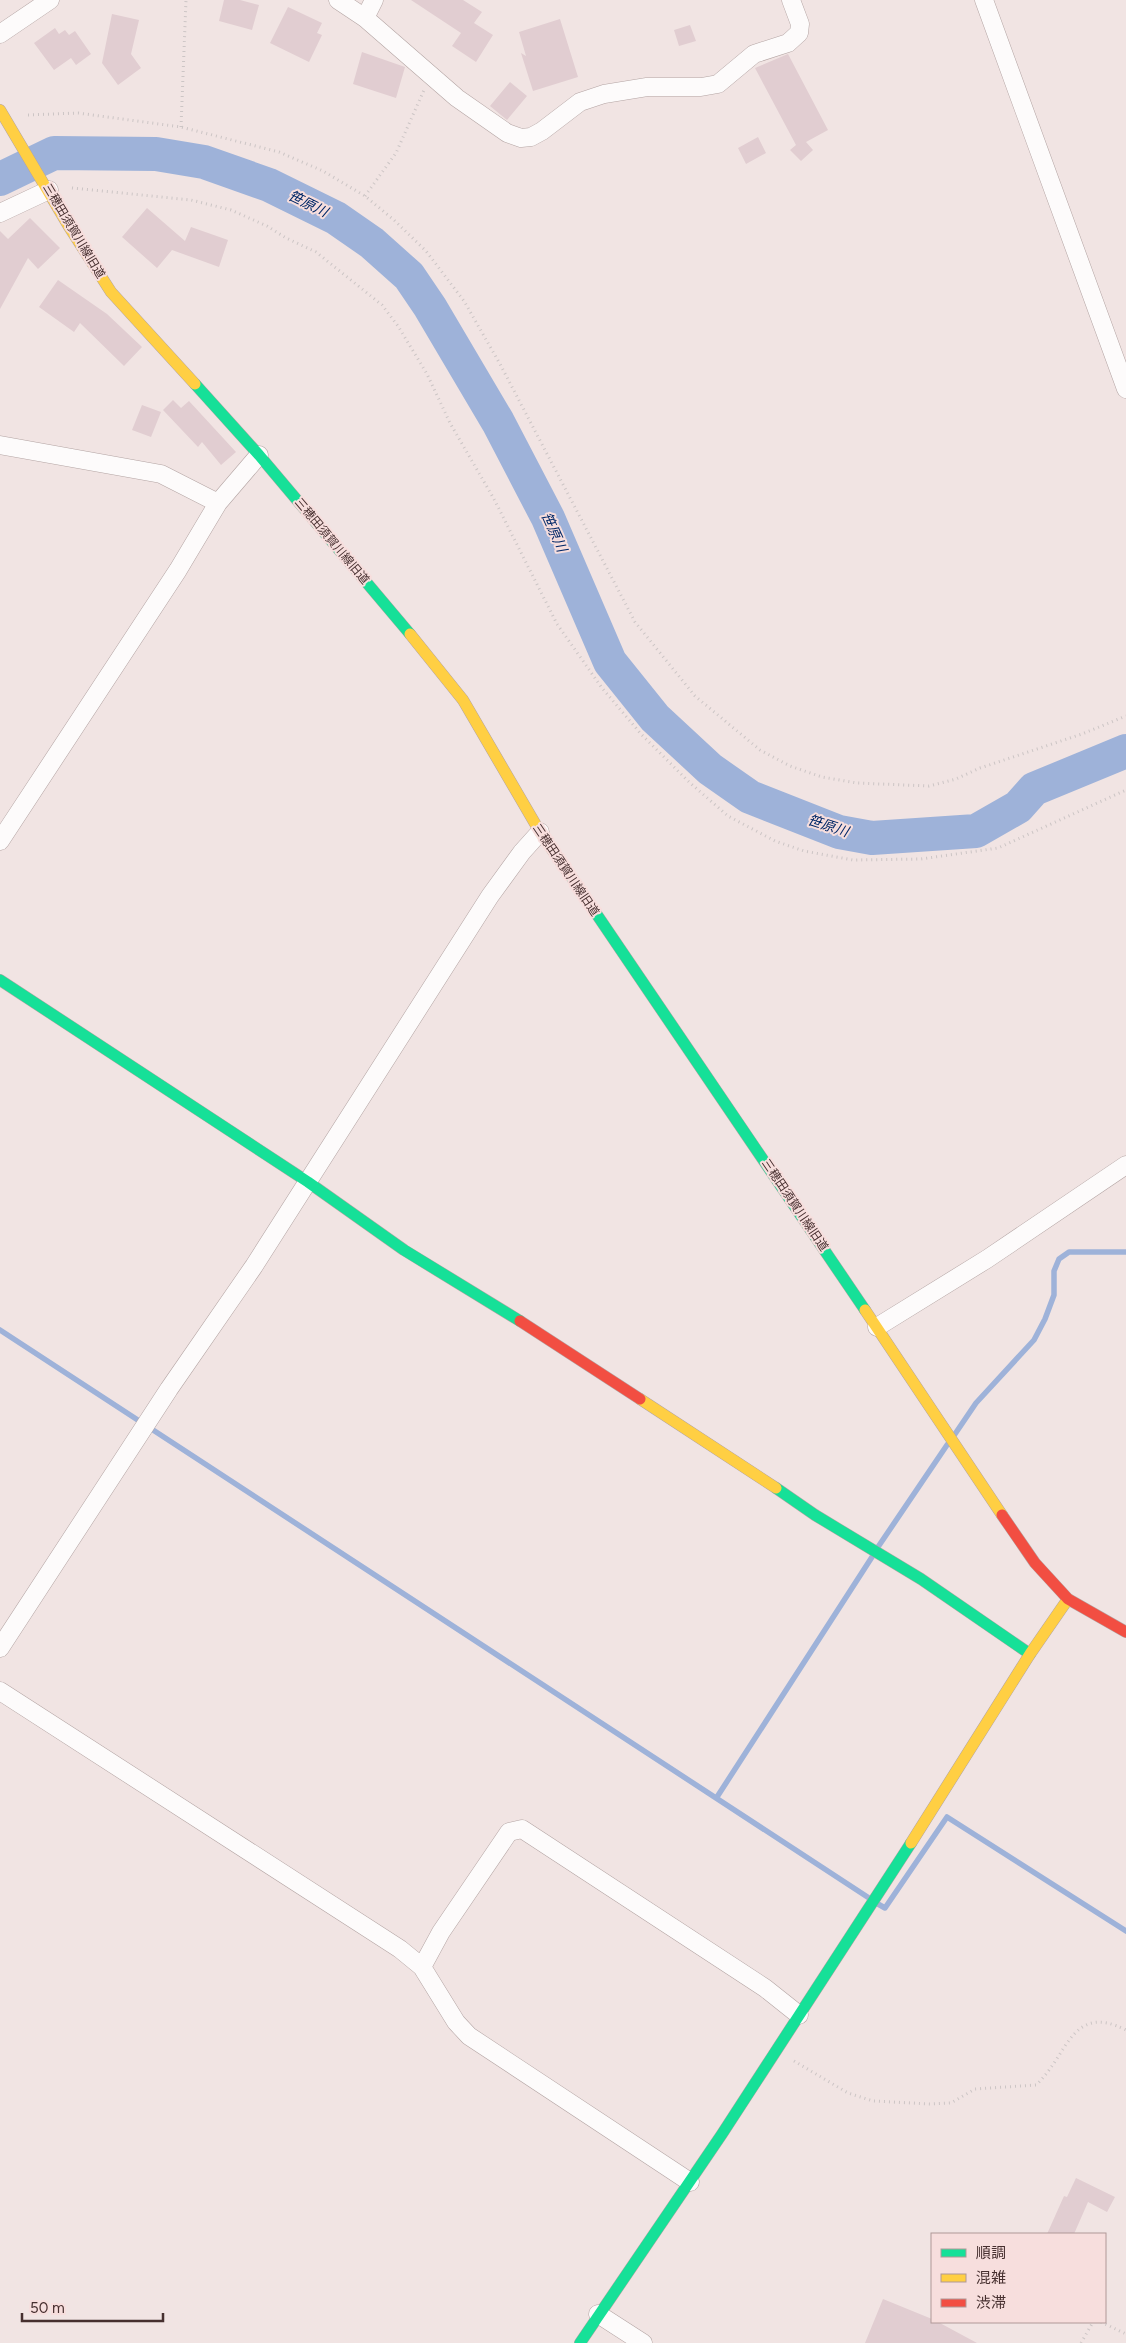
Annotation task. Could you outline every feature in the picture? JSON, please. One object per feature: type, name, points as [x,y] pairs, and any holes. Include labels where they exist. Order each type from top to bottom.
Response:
[{"type":"street","points":[[0,34],[50,0]]},
{"type":"street","points":[[338,0],[365,18],[432,77],[508,133],[521,138],[531,137],[580,102],[604,94],[647,87],[701,87],[718,84],[754,54],[788,43],[799,33],[800,24],[791,0]]},
{"type":"street","points":[[365,18],[374,0]]},
{"type":"street","points":[[984,0],[1126,389]]},
{"type":"street","name":"三穂田須賀川線旧道","points":[[4,121],[111,292],[259,455],[448,678],[463,700],[540,832],[1035,1562],[1068,1599],[1126,1632]]},
{"type":"street","points":[[0,213],[48,190]]},
{"type":"street","points":[[0,445],[161,474],[218,503]]},
{"type":"street","points":[[0,841],[178,570],[218,503],[259,455]]},
{"type":"street","points":[[0,1648],[308,1182],[453,957],[490,896],[522,852],[540,832]]},
{"type":"street","points":[[0,980],[308,1182],[404,1250],[555,1342],[674,1422],[750,1469],[815,1515],[921,1579],[1030,1654]]},
{"type":"street","points":[[877,1327],[986,1259],[1126,1165]]},
{"type":"street","points":[[580,2343],[690,2182],[873,1903],[1030,1654],[1068,1599]]},
{"type":"street","points":[[0,1691],[400,1949],[422,1967],[456,2022],[470,2036],[690,2182]]},
{"type":"street","points":[[422,1967],[441,1932],[509,1832],[522,1829],[765,1988],[799,2015]]},
{"type":"street","points":[[598,2314],[643,2343]]},
{"type":"path","points":[[181,127],[186,0]]},
{"type":"path","points":[[365,196],[396,153],[420,97],[432,77]]},
{"type":"path","points":[[4,121],[34,114],[78,113],[181,127],[279,152],[323,171],[365,196],[394,220],[426,251],[464,300],[505,372],[635,622],[695,696],[760,750],[790,766],[822,777],[857,783],[929,786],[956,779],[980,768],[1126,716]]},
{"type":"path","points":[[48,190],[76,188],[191,200],[231,210],[267,226],[286,238],[316,252],[382,305],[398,326],[426,374],[450,423],[494,499],[557,624],[602,688],[641,734],[689,782],[728,816],[775,841],[804,851],[853,860],[921,859],[998,848],[1126,790]]},
{"type":"path","points":[[776,2050],[848,2093],[873,2101],[931,2104],[951,2103],[976,2089],[1036,2085],[1049,2071],[1072,2035],[1084,2026],[1099,2021],[1126,2030]]},
{"type":"path","points":[[1081,2343],[1092,2323]]},
{"type":"path","points":[[1103,2323],[1126,2334]]},
{"type":"building","points":[[224,0],[240,0],[259,5],[252,30],[219,21]]},
{"type":"building","points":[[411,0],[463,0],[482,12],[474,23],[493,35],[476,62],[452,46],[461,33]]},
{"type":"building","points":[[288,7],[322,23],[317,33],[322,35],[309,62],[270,43]]},
{"type":"building","points":[[112,14],[139,20],[131,54],[141,68],[118,85],[102,63]]},
{"type":"building","points":[[560,19],[578,77],[533,91],[521,53],[526,56],[519,32]]},
{"type":"building","points":[[690,25],[696,41],[679,46],[674,30]]},
{"type":"building","points":[[55,28],[59,34],[65,30],[69,35],[75,31],[91,54],[76,65],[71,58],[54,70],[34,43]]},
{"type":"building","points":[[362,52],[405,67],[396,98],[353,84]]},
{"type":"building","points":[[788,54],[828,130],[806,142],[813,150],[801,161],[790,150],[796,145],[755,68]]},
{"type":"building","points":[[510,82],[527,96],[507,120],[490,106]]},
{"type":"building","points":[[758,137],[766,153],[746,164],[738,148]]},
{"type":"building","points":[[147,208],[185,241],[191,227],[228,240],[219,267],[172,250],[157,268],[122,237]]},
{"type":"building","points":[[30,218],[60,248],[38,269],[28,258],[0,309],[0,231],[8,239]]},
{"type":"building","points":[[58,280],[107,314],[142,347],[124,366],[80,323],[74,332],[39,307]]},
{"type":"building","points":[[173,400],[181,408],[189,401],[236,452],[221,465],[202,442],[198,447],[163,410]]},
{"type":"building","points":[[142,405],[161,412],[151,437],[132,430]]},
{"type":"building","points":[[1076,2178],[1115,2197],[1107,2212],[1088,2202],[1074,2233],[1047,2233],[1064,2196],[1067,2197]]},
{"type":"building","points":[[883,2299],[931,2319],[931,2323],[940,2323],[977,2343],[865,2343]]},
{"type":"waterway","name":"笹原川","points":[[0,179],[54,153],[156,154],[204,162],[269,185],[336,218],[372,243],[409,276],[430,307],[498,422],[548,518],[610,662],[655,718],[710,769],[750,797],[839,832],[872,838],[976,831],[1018,807],[1034,789],[1126,751]]},
{"type":"waterway","points":[[955,1434],[976,1403],[1034,1340],[1045,1319],[1054,1295],[1054,1271],[1059,1259],[1069,1252],[1126,1252]]},
{"type":"waterway","points":[[0,1330],[869,1898]]},
{"type":"waterway","points":[[878,1547],[947,1445]]},
{"type":"waterway","points":[[717,1797],[872,1557]]},
{"type":"waterway","points":[[878,1904],[885,1908],[947,1817],[1126,1931]]},
{"type":"traffic: fast","points":[[195,384],[259,455],[410,634]]},
{"type":"traffic: fast","points":[[570,875],[865,1310]]},
{"type":"traffic: fast","points":[[0,980],[308,1182],[404,1250],[520,1321]]},
{"type":"traffic: fast","points":[[776,1488],[815,1515],[921,1579],[1030,1654]]},
{"type":"traffic: fast","points":[[580,2343],[722,2134],[911,1843]]},
{"type":"traffic: slow","points":[[0,110],[68,225],[111,292],[195,384]]},
{"type":"traffic: slow","points":[[410,634],[463,700],[540,832],[570,875]]},
{"type":"traffic: slow","points":[[865,1310],[1002,1515]]},
{"type":"traffic: slow","points":[[640,1399],[776,1488]]},
{"type":"traffic: slow","points":[[911,1843],[1030,1654],[1068,1599]]},
{"type":"traffic: jam","points":[[520,1321],[640,1399]]},
{"type":"traffic: jam","points":[[1002,1515],[1035,1563],[1068,1599],[1126,1632]]}]
